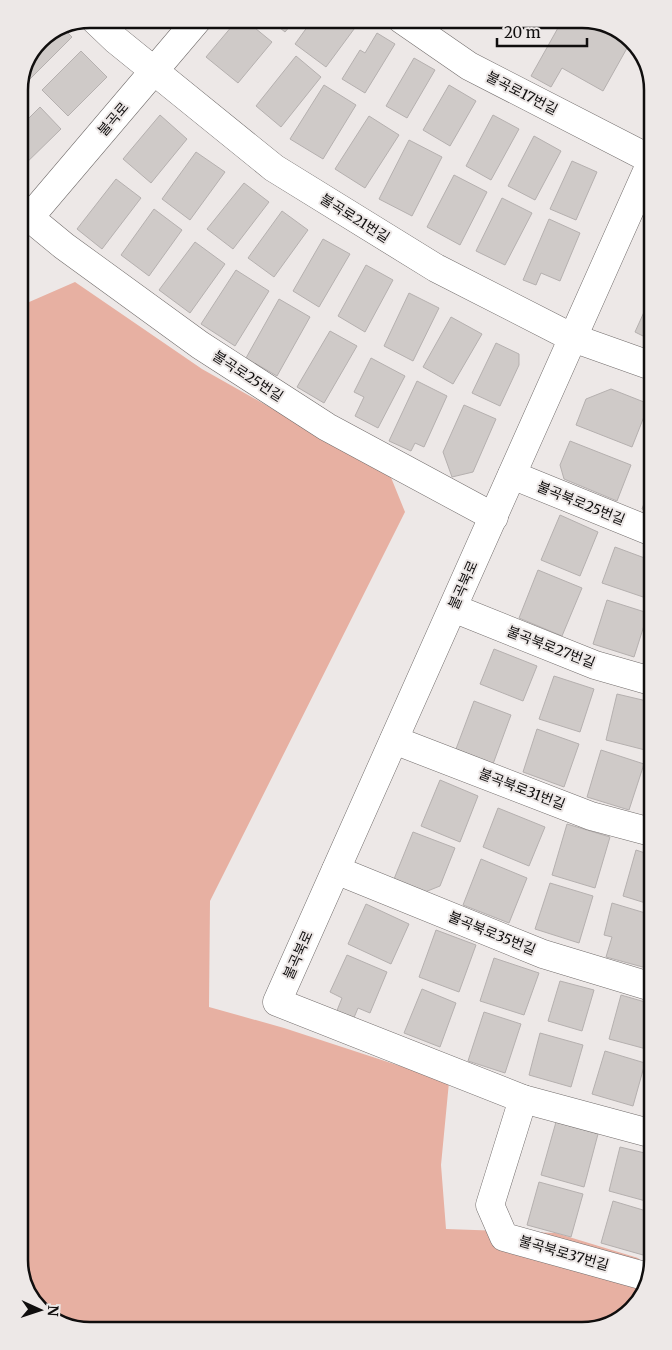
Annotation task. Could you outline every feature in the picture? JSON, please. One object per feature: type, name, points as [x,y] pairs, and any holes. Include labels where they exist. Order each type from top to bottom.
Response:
[{"type":"street","name":"불곡로21번길","points":[[103,28],[153,71],[274,168],[436,268],[573,338],[644,363]]},
{"type":"street","name":"불곡로","points":[[28,210],[190,28]]},
{"type":"street","name":"불곡로17번길","points":[[414,28],[470,66],[644,156]]},
{"type":"street","name":"불곡북로","points":[[523,1099],[278,1002],[644,178]]},
{"type":"street","name":"불곡로25번길","points":[[28,217],[200,345],[326,427],[494,517]]},
{"type":"street","name":"불곡북로25번길","points":[[512,475],[644,530]]},
{"type":"street","name":"불곡북로27번길","points":[[453,608],[596,665],[644,679]]},
{"type":"street","name":"불곡북로31번길","points":[[394,740],[591,816],[644,830]]},
{"type":"street","name":"불곡북로35번길","points":[[336,870],[543,954],[644,985]]},
{"type":"street","points":[[523,1099],[644,1132]]},
{"type":"street","name":"불곡북로37번길","points":[[523,1099],[490,1205],[504,1237],[642,1275]]},
{"type":"shaded area","points":[[75,282],[202,369],[390,475],[405,512],[210,901],[209,1007],[284,1028],[449,1082],[441,1165],[446,1229],[556,1233],[638,1258],[644,1264],[641,1281],[629,1301],[617,1312],[595,1321],[85,1322],[65,1317],[65,1285],[33,1285],[28,1261],[28,303]]},
{"type":"building","points":[[230,28],[255,28],[272,42],[238,83],[206,57]]},
{"type":"building","points":[[280,28],[288,28],[285,32]]},
{"type":"building","points":[[307,28],[355,28],[326,67],[295,44]]},
{"type":"building","points":[[558,28],[587,28],[603,31],[617,38],[627,47],[603,91],[562,68],[551,87],[531,76]]},
{"type":"building","points":[[66,32],[72,37],[29,80],[34,62],[40,52],[55,38]]},
{"type":"building","points":[[377,33],[395,44],[365,93],[342,79],[360,50],[365,53]]},
{"type":"building","points":[[81,51],[107,77],[68,116],[42,90]]},
{"type":"building","points":[[296,56],[321,77],[281,127],[256,106]]},
{"type":"building","points":[[414,58],[435,70],[407,118],[386,106]]},
{"type":"building","points":[[324,85],[356,105],[323,159],[290,139]]},
{"type":"building","points":[[449,85],[476,101],[450,146],[423,130]]},
{"type":"building","points":[[40,107],[61,129],[28,161],[28,119]]},
{"type":"building","points":[[160,115],[187,139],[151,183],[123,159]]},
{"type":"building","points":[[493,115],[519,129],[491,180],[466,166]]},
{"type":"building","points":[[369,116],[399,135],[365,188],[335,169]]},
{"type":"building","points":[[534,136],[561,151],[535,200],[508,186]]},
{"type":"building","points":[[409,140],[442,157],[412,216],[379,199]]},
{"type":"building","points":[[196,152],[225,172],[190,220],[162,199]]},
{"type":"building","points":[[572,161],[597,172],[576,220],[550,209]]},
{"type":"building","points":[[454,175],[487,192],[460,245],[427,227]]},
{"type":"building","points":[[116,179],[141,198],[102,249],[77,229]]},
{"type":"building","points":[[244,183],[269,202],[233,249],[207,229]]},
{"type":"building","points":[[502,198],[532,213],[505,265],[476,251]]},
{"type":"building","points":[[154,209],[182,230],[149,276],[121,255]]},
{"type":"building","points":[[282,211],[308,230],[274,277],[248,258]]},
{"type":"building","points":[[549,219],[580,233],[560,281],[541,273],[536,285],[523,280]]},
{"type":"building","points":[[323,239],[350,254],[319,307],[293,291]]},
{"type":"building","points":[[195,242],[225,264],[190,313],[159,290]]},
{"type":"building","points":[[366,265],[393,280],[365,332],[338,316]]},
{"type":"building","points":[[236,270],[269,291],[235,346],[201,324]]},
{"type":"building","points":[[409,293],[439,308],[413,361],[384,346]]},
{"type":"building","points":[[279,299],[310,317],[277,376],[246,358]]},
{"type":"building","points":[[644,312],[644,336],[635,332]]},
{"type":"building","points":[[451,317],[482,334],[453,384],[423,367]]},
{"type":"building","points":[[330,331],[357,346],[324,403],[297,387]]},
{"type":"building","points":[[496,343],[519,354],[519,365],[500,406],[472,393]]},
{"type":"building","points":[[371,358],[405,376],[378,428],[355,416],[364,397],[354,392]]},
{"type":"building","points":[[417,381],[447,396],[424,447],[415,443],[411,451],[389,441]]},
{"type":"building","points":[[611,389],[644,402],[644,417],[632,447],[576,425],[586,399]]},
{"type":"building","points":[[464,405],[496,419],[473,472],[452,477],[443,452]]},
{"type":"building","points":[[570,441],[631,465],[617,501],[564,479],[560,465]]},
{"type":"building","points":[[560,515],[598,532],[580,576],[541,560]]},
{"type":"building","points":[[615,547],[644,558],[644,597],[602,583]]},
{"type":"building","points":[[538,570],[582,588],[562,636],[519,618]]},
{"type":"building","points":[[607,600],[644,612],[644,626],[634,657],[593,644]]},
{"type":"building","points":[[494,649],[537,666],[523,701],[480,684]]},
{"type":"building","points":[[554,676],[594,689],[580,732],[539,719]]},
{"type":"building","points":[[617,694],[644,700],[644,750],[606,740]]},
{"type":"building","points":[[474,701],[511,715],[493,764],[456,749]]},
{"type":"building","points":[[537,729],[579,744],[564,787],[523,772]]},
{"type":"building","points":[[601,750],[644,764],[629,810],[587,797]]},
{"type":"building","points":[[440,780],[478,796],[460,842],[421,826]]},
{"type":"building","points":[[498,808],[545,827],[529,866],[483,847]]},
{"type":"building","points":[[567,824],[610,837],[595,888],[552,875]]},
{"type":"building","points":[[413,832],[455,848],[440,886],[425,892],[394,879]]},
{"type":"building","points":[[636,850],[644,853],[644,903],[623,896]]},
{"type":"building","points":[[481,859],[527,878],[509,923],[463,905]]},
{"type":"building","points":[[550,883],[593,896],[579,943],[535,929]]},
{"type":"building","points":[[612,903],[644,913],[644,967],[606,957],[612,937],[604,935]]},
{"type":"building","points":[[366,904],[409,924],[391,964],[348,944]]},
{"type":"building","points":[[436,930],[476,945],[459,992],[419,977]]},
{"type":"building","points":[[347,955],[387,972],[370,1013],[358,1008],[353,1020],[336,1013],[342,998],[330,992]]},
{"type":"building","points":[[494,958],[539,973],[524,1015],[480,1001]]},
{"type":"building","points":[[560,981],[594,990],[582,1031],[548,1021]]},
{"type":"building","points":[[422,989],[456,1003],[440,1047],[404,1033]]},
{"type":"building","points":[[621,995],[644,1002],[644,1048],[609,1039]]},
{"type":"building","points":[[484,1012],[521,1024],[505,1073],[468,1061]]},
{"type":"building","points":[[540,1033],[583,1045],[571,1087],[529,1075]]},
{"type":"building","points":[[605,1051],[644,1063],[633,1106],[592,1094]]},
{"type":"building","points":[[556,1122],[598,1134],[584,1187],[541,1175]]},
{"type":"building","points":[[620,1147],[644,1153],[644,1201],[609,1191]]},
{"type":"building","points":[[539,1182],[583,1194],[571,1237],[527,1225]]},
{"type":"building","points":[[613,1201],[644,1210],[643,1255],[601,1243]]}]
